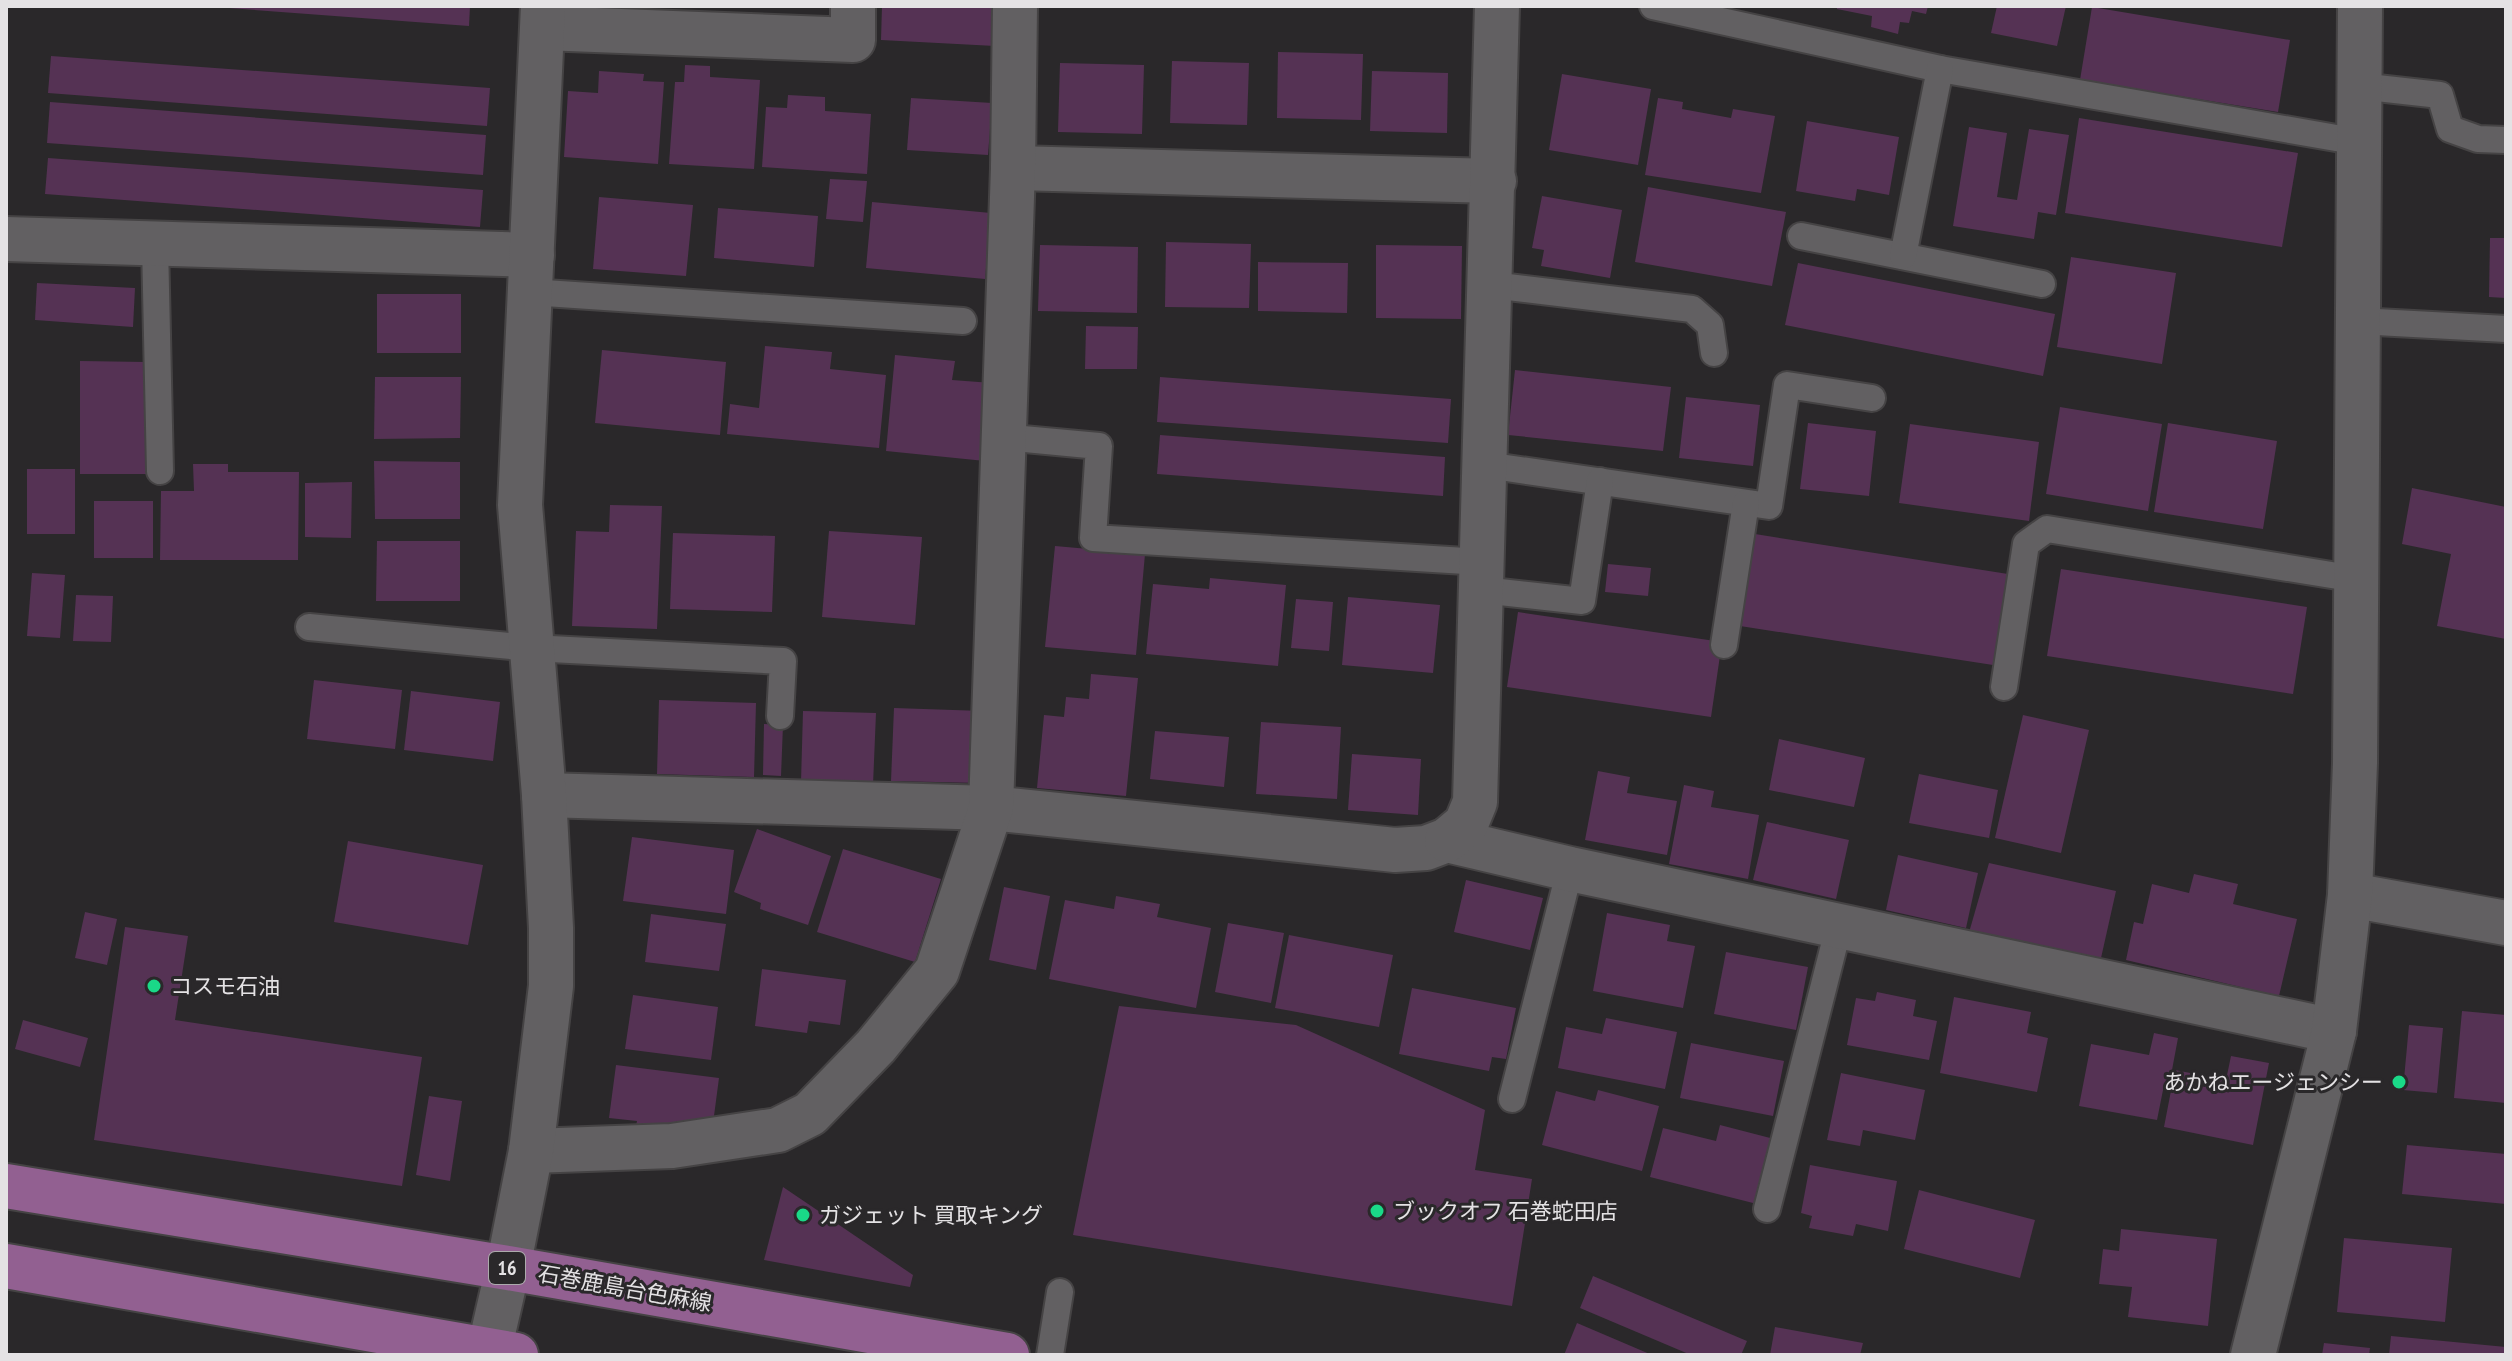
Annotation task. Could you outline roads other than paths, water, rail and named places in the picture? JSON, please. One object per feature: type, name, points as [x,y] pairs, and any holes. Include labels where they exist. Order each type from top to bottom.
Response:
[{"type":"main road","name":"石巻鹿島台色麻線","points":[[6,1186],[508,1268],[1007,1355]]},
{"type":"main road","points":[[6,1266],[498,1354]]},
{"type":"street","points":[[498,1354],[508,1268],[531,1151],[551,986],[544,795],[520,505],[543,17],[853,40],[853,6]]},
{"type":"street","points":[[531,1151],[672,1146],[778,1130],[810,1114],[876,1046],[937,971],[991,808],[1013,168],[1015,6]]},
{"type":"street","points":[[544,795],[991,808],[1395,850],[1426,848],[1447,840],[1466,824],[1475,802],[1497,6]]},
{"type":"street","points":[[2253,1355],[2334,1031],[2350,895],[2355,763],[2360,6]]},
{"type":"street","points":[[1013,168],[1494,181]]},
{"type":"street","points":[[6,239],[155,244],[531,274]]},
{"type":"street","points":[[1447,840],[1570,869],[2334,1031]]},
{"type":"street","points":[[2350,895],[2506,923]]},
{"type":"lane","points":[[1653,6],[1940,69],[2359,142]]},
{"type":"lane","points":[[1903,256],[1940,69]]},
{"type":"lane","points":[[2359,86],[2440,95],[2450,129],[2478,139],[2506,140]]},
{"type":"lane","points":[[1801,236],[2042,284]]},
{"type":"lane","points":[[155,244],[160,471]]},
{"type":"lane","points":[[531,274],[963,321]]},
{"type":"lane","points":[[1491,285],[1692,309],[1710,325],[1714,353]]},
{"type":"lane","points":[[2358,321],[2506,329]]},
{"type":"lane","points":[[1486,465],[1769,506],[1787,385],[1872,398]]},
{"type":"lane","points":[[1003,437],[1099,446],[1093,538],[1482,576],[1582,601],[1600,481]]},
{"type":"lane","points":[[1724,645],[1746,503]]},
{"type":"lane","points":[[2004,687],[2026,544],[2047,529],[2356,579]]},
{"type":"lane","points":[[309,627],[531,648],[783,661],[780,716]]},
{"type":"lane","points":[[1512,1099],[1570,869]]},
{"type":"lane","points":[[1767,1209],[1839,926]]},
{"type":"lane","points":[[1050,1355],[1060,1292]]},
{"type":"place","name":"コスモ石油","points":[[154,986]]},
{"type":"place","name":"あかねエージェンシー","points":[[2399,1082]]},
{"type":"place","name":"ブックオフ 石巻蛇田店","points":[[1377,1211]]},
{"type":"place","name":"ガジェット 買取キング","points":[[803,1215]]}]
